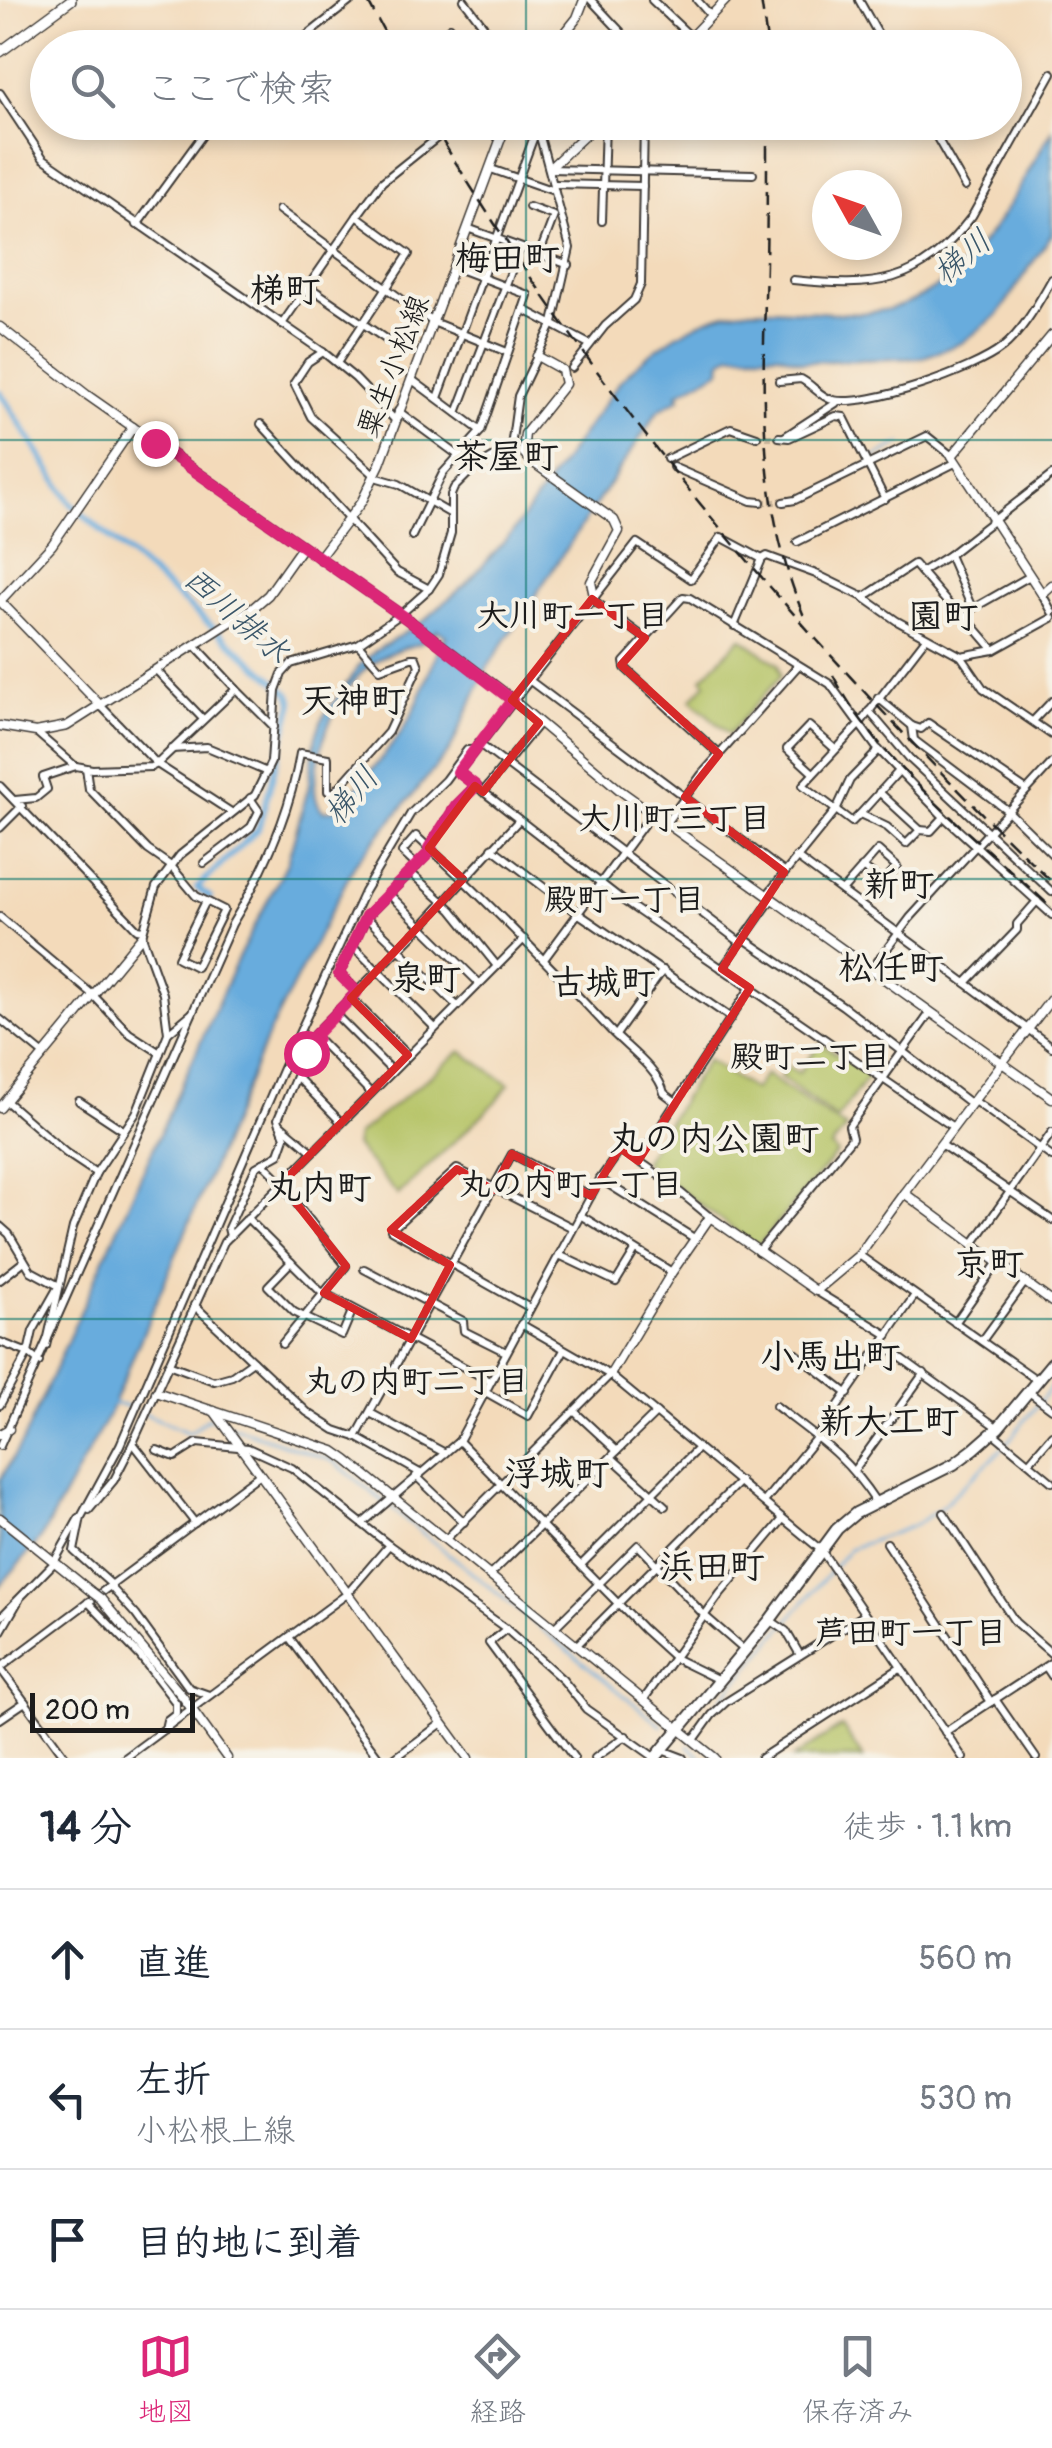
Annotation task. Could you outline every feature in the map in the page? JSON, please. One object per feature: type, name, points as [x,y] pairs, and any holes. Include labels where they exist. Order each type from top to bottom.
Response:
[{"type":"highway","points":[[657,1756],[745,1651],[778,1626],[820,1550],[843,1523],[1001,1437],[1036,1397],[1038,1381],[1052,1363]]},
{"type":"main road","points":[[0,52],[71,0]]},
{"type":"street","points":[[314,30],[352,0]]},
{"type":"street","points":[[479,0],[467,4],[486,30]]},
{"type":"street","points":[[567,30],[588,0],[618,30]]},
{"type":"street","points":[[652,0],[683,30]]},
{"type":"street","points":[[696,0],[711,16]]},
{"type":"street","points":[[698,30],[726,0]]},
{"type":"street","points":[[859,0],[876,30]]},
{"type":"street","points":[[1022,127],[1052,73]]},
{"type":"street","points":[[0,93],[30,138]]},
{"type":"street","points":[[31,140],[43,158],[322,352],[397,416],[458,455],[472,470]]},
{"type":"street","points":[[138,225],[199,140]]},
{"type":"street","points":[[282,324],[382,182],[435,140]]},
{"type":"street","points":[[438,398],[533,140]]},
{"type":"street","points":[[96,1173],[3,1105],[143,933],[156,887],[171,866],[250,798],[267,772],[280,676],[290,664],[358,644],[404,617],[429,589],[446,552],[454,488],[472,470],[511,447],[518,396],[553,324],[569,265],[570,248],[541,140]]},
{"type":"street","points":[[550,169],[582,140]]},
{"type":"street","points":[[602,220],[603,140]]},
{"type":"street","points":[[572,368],[604,326],[634,300],[641,284],[644,140]]},
{"type":"street","points":[[938,140],[965,187]]},
{"type":"street","points":[[793,280],[845,285],[875,283],[900,276],[930,259],[972,216],[1015,140]]},
{"type":"street","name":"粟生小松線","points":[[319,558],[349,519],[375,475],[500,142]]},
{"type":"street","points":[[491,168],[554,188],[643,186]]},
{"type":"street","points":[[550,169],[753,174]]},
{"type":"street","points":[[529,206],[554,216],[540,256]]},
{"type":"street","points":[[279,210],[432,322],[507,352]]},
{"type":"street","points":[[337,363],[410,254],[357,216]]},
{"type":"street","points":[[470,228],[569,265]]},
{"type":"street","points":[[457,413],[520,248]]},
{"type":"street","points":[[412,536],[443,473],[480,432],[528,294],[454,267]]},
{"type":"street","points":[[885,498],[844,417],[836,416],[781,437],[838,402],[942,378],[998,351],[1025,322],[1052,279]]},
{"type":"street","points":[[308,286],[400,349]]},
{"type":"street","points":[[523,310],[590,344]]},
{"type":"street","points":[[0,327],[48,367],[404,617],[652,813],[1052,1098]]},
{"type":"street","points":[[797,542],[954,460],[1052,334]]},
{"type":"street","points":[[322,352],[308,362],[294,383],[311,416],[375,475],[452,514]]},
{"type":"street","points":[[537,356],[562,370],[565,384],[526,434],[522,452],[611,518],[619,532],[591,582],[593,598],[645,638]]},
{"type":"street","points":[[411,379],[480,432]]},
{"type":"street","points":[[780,381],[801,379],[827,399],[838,402]]},
{"type":"street","points":[[261,424],[397,572],[429,589]]},
{"type":"street","points":[[133,427],[40,560],[0,601],[157,764],[231,812]]},
{"type":"street","points":[[666,458],[731,428],[757,437]]},
{"type":"street","points":[[783,502],[795,500],[928,436],[954,460],[1052,615],[994,650],[961,656]]},
{"type":"street","points":[[673,467],[750,501],[761,502]]},
{"type":"street","points":[[921,572],[1052,475]]},
{"type":"street","points":[[437,788],[458,772],[637,543],[692,579],[721,537],[762,558],[766,556],[816,574],[864,597],[961,656],[976,682],[1052,735]]},
{"type":"street","points":[[0,726],[36,732],[67,726],[101,706],[212,636],[268,595],[302,547]]},
{"type":"street","points":[[949,555],[972,608]]},
{"type":"street","points":[[734,626],[762,558]]},
{"type":"street","points":[[864,597],[914,564],[994,650]]},
{"type":"street","points":[[964,615],[1030,576]]},
{"type":"street","points":[[1042,594],[1052,585]]},
{"type":"street","points":[[720,754],[625,668],[624,662],[683,597],[830,684],[858,726],[898,772],[1052,915]]},
{"type":"street","points":[[898,772],[852,822],[803,786],[858,726],[926,638]]},
{"type":"street","points":[[0,1446],[232,924],[286,816],[300,753],[328,758],[326,785],[334,793],[388,732],[419,666],[416,658],[411,658],[380,668],[358,644]]},
{"type":"street","points":[[196,646],[274,727]]},
{"type":"street","points":[[666,823],[720,754],[798,666]]},
{"type":"street","points":[[156,671],[203,719]]},
{"type":"street","points":[[529,680],[784,872]]},
{"type":"street","points":[[14,800],[36,798],[48,789],[43,777],[81,767],[151,767],[236,690]]},
{"type":"street","points":[[878,698],[912,726],[921,729],[928,723],[1026,790]]},
{"type":"street","points":[[1032,721],[1052,701]]},
{"type":"street","points":[[870,711],[910,760],[1052,892]]},
{"type":"street","points":[[483,792],[539,723]]},
{"type":"street","points":[[813,773],[787,749],[808,726],[836,749]]},
{"type":"street","points":[[912,726],[914,740],[1007,810],[1052,854]]},
{"type":"street","points":[[36,732],[81,767],[90,789],[148,850],[171,866],[196,896],[206,901],[224,910],[196,967],[178,958],[206,901]]},
{"type":"street","points":[[170,749],[207,747],[267,772]]},
{"type":"street","points":[[0,1618],[52,1558],[81,1516],[120,1445],[357,906],[412,814],[466,750],[475,747],[505,762],[742,940],[1052,1157]]},
{"type":"street","points":[[722,969],[784,872],[836,810],[850,780],[878,750]]},
{"type":"street","points":[[871,971],[898,933],[1052,763]]},
{"type":"street","points":[[458,772],[601,884],[953,1128]]},
{"type":"street","points":[[0,786],[143,933],[163,994],[168,1034]]},
{"type":"street","points":[[408,1055],[339,974],[366,916],[417,866],[456,806],[476,786]]},
{"type":"street","points":[[879,792],[920,830],[931,830],[944,817]]},
{"type":"street","points":[[204,863],[252,827],[259,810],[250,798]]},
{"type":"street","points":[[0,828],[22,806]]},
{"type":"street","points":[[545,958],[652,813]]},
{"type":"street","points":[[860,814],[887,828],[906,844],[920,830]]},
{"type":"street","points":[[371,1093],[314,1036],[518,821]]},
{"type":"street","points":[[417,866],[402,852],[416,836],[545,958],[676,1102]]},
{"type":"street","points":[[492,848],[579,914],[731,1018]]},
{"type":"street","points":[[842,892],[862,867],[878,850],[896,867],[883,882],[862,867]]},
{"type":"street","points":[[796,857],[1052,1047]]},
{"type":"street","points":[[411,873],[443,902],[497,966]]},
{"type":"street","points":[[388,894],[480,984]]},
{"type":"street","points":[[966,983],[1017,930],[1016,924],[1037,902]]},
{"type":"street","points":[[366,916],[457,1006]]},
{"type":"street","points":[[1,921],[93,995],[130,1033],[160,1052]]},
{"type":"street","points":[[210,1695],[189,1688],[136,1615],[74,1551],[81,1516],[114,1480],[230,1236],[524,939]]},
{"type":"street","points":[[352,945],[435,1028]]},
{"type":"street","points":[[616,1035],[663,970]]},
{"type":"street","points":[[638,1161],[750,988]]},
{"type":"street","points":[[816,1291],[858,1255],[1052,998]]},
{"type":"street","points":[[0,1404],[28,1353],[32,1331],[59,1286],[73,1227],[96,1173],[136,1114],[168,1034],[193,1012]]},
{"type":"street","points":[[758,1252],[852,1138],[849,1126],[930,1013]]},
{"type":"street","points":[[335,1014],[392,1071]]},
{"type":"street","points":[[0,1018],[44,1055]]},
{"type":"street","points":[[230,1236],[228,1228],[256,1167],[279,1154],[286,1137],[278,1118],[306,1053],[317,1038]]},
{"type":"street","points":[[296,1076],[342,1122]]},
{"type":"street","points":[[78,1101],[123,1130]]},
{"type":"street","points":[[280,1124],[312,1152]]},
{"type":"street","points":[[974,1244],[1052,1132]]},
{"type":"street","points":[[942,1144],[1052,1220]]},
{"type":"street","points":[[364,1522],[459,1441],[580,1215],[619,1152],[638,1161],[758,1252],[888,1334]]},
{"type":"street","points":[[356,1438],[512,1154],[591,1196]]},
{"type":"street","points":[[263,1163],[346,1266],[282,1344]]},
{"type":"street","points":[[530,1308],[391,1230],[457,1170],[574,1228]]},
{"type":"street","points":[[600,1179],[694,1238]]},
{"type":"street","points":[[904,1193],[1052,1302]]},
{"type":"street","points":[[580,1215],[672,1272]]},
{"type":"street","points":[[446,1540],[610,1375],[710,1217]]},
{"type":"street","points":[[247,1218],[324,1293],[490,1381]]},
{"type":"street","points":[[0,1226],[31,1271],[59,1286]]},
{"type":"street","points":[[559,1255],[616,1282],[635,1251]]},
{"type":"street","points":[[858,1255],[1038,1381]]},
{"type":"street","points":[[0,1280],[23,1262]]},
{"type":"street","points":[[291,1262],[268,1286],[294,1312],[342,1335],[354,1309]]},
{"type":"street","points":[[954,1322],[998,1262]]},
{"type":"street","points":[[364,1269],[463,1322],[464,1331],[506,1352]]},
{"type":"street","points":[[982,1342],[1025,1282]]},
{"type":"street","points":[[46,1346],[60,1296],[59,1286]]},
{"type":"street","points":[[764,1502],[816,1438],[915,1295]]},
{"type":"street","points":[[194,1305],[307,1412],[418,1475],[464,1522]]},
{"type":"street","points":[[521,1324],[610,1375],[820,1550],[960,1757]]},
{"type":"street","points":[[0,1342],[39,1362]]},
{"type":"street","points":[[882,1344],[924,1373],[1052,1482]]},
{"type":"street","points":[[487,1393],[528,1416],[564,1350]]},
{"type":"street","points":[[794,1352],[848,1394]]},
{"type":"street","points":[[168,1364],[214,1381],[232,1376],[253,1362]]},
{"type":"street","points":[[855,1469],[924,1373]]},
{"type":"street","points":[[156,1392],[334,1451],[715,1758]]},
{"type":"street","points":[[1036,1397],[1052,1409]]},
{"type":"street","points":[[776,1406],[855,1469],[876,1502]]},
{"type":"street","points":[[575,1412],[665,1506]]},
{"type":"street","points":[[216,1413],[468,1758]]},
{"type":"street","points":[[370,1413],[445,1454]]},
{"type":"street","points":[[491,1574],[656,1413]]},
{"type":"street","points":[[0,1434],[10,1429]]},
{"type":"street","points":[[1030,1462],[1052,1435]]},
{"type":"street","points":[[459,1441],[676,1659],[720,1681]]},
{"type":"street","points":[[133,1443],[195,1523]]},
{"type":"street","points":[[156,1450],[175,1457],[196,1443],[236,1444],[292,1468],[390,1546],[506,1629],[551,1668],[586,1709],[657,1756],[682,1758]]},
{"type":"street","points":[[580,1565],[698,1448]]},
{"type":"street","points":[[66,1758],[0,1668],[260,1476]]},
{"type":"street","points":[[576,1646],[740,1481]]},
{"type":"street","points":[[944,1513],[1015,1622],[1052,1654]]},
{"type":"street","points":[[0,1518],[121,1620],[227,1758]]},
{"type":"street","points":[[644,1699],[731,1580],[783,1519]]},
{"type":"street","points":[[887,1543],[1036,1758]]},
{"type":"street","points":[[555,1628],[638,1545],[705,1616],[745,1651]]},
{"type":"street","points":[[125,1758],[347,1594],[390,1546]]},
{"type":"street","points":[[0,1633],[18,1599]]},
{"type":"street","points":[[88,1602],[140,1656],[176,1704],[176,1713],[167,1720],[165,1728]]},
{"type":"street","points":[[694,1740],[726,1702],[864,1614]]},
{"type":"street","points":[[778,1626],[800,1655]]},
{"type":"street","points":[[506,1629],[489,1643],[574,1758]]},
{"type":"street","points":[[289,1637],[379,1758]]},
{"type":"street","points":[[945,1732],[1049,1664],[1052,1676]]},
{"type":"street","points":[[761,1758],[900,1668]]},
{"type":"street","points":[[0,1720],[25,1702]]},
{"type":"street","points":[[394,1758],[442,1723]]},
{"type":"street","points":[[595,1758],[626,1736]]},
{"type":"highlighted area","points":[[592,599],[645,638],[621,665],[719,754],[685,797],[784,872],[722,969],[750,988],[638,1161],[620,1148],[591,1196],[512,1154],[493,1190],[457,1169],[391,1230],[450,1265],[411,1339],[324,1293],[346,1266],[281,1184],[408,1055],[351,998],[463,879],[429,848],[475,786],[483,792],[539,723],[512,700]]},
{"type":"green space","points":[[741,638],[778,664],[781,676],[729,734],[691,700],[706,683],[702,678]]},
{"type":"green space","points":[[820,1043],[869,1075],[837,1119],[780,1077],[787,1066],[799,1073]]},
{"type":"green space","points":[[461,1051],[509,1084],[496,1102],[398,1195],[355,1146],[357,1135]]},
{"type":"green space","points":[[707,1060],[754,1090],[765,1074],[846,1128],[831,1147],[837,1153],[757,1247],[643,1162]]},
{"type":"green space","points":[[842,1726],[863,1758],[793,1758]]},
{"type":"water","name":"梯川","points":[[1052,130],[1052,234],[998,315],[962,343],[921,358],[802,362],[780,354],[731,354],[722,360],[721,370],[678,393],[680,398],[658,411],[487,668],[450,750],[355,864],[267,1037],[110,1412],[41,1538],[0,1586],[0,1480],[23,1441],[237,960],[287,863],[308,789],[316,735],[323,717],[359,666],[375,651],[425,620],[468,582],[512,533],[621,380],[657,348],[687,329],[731,312],[869,312],[914,300],[938,286],[978,248],[1010,203]],"holes":[[[437,630],[446,636],[416,706],[395,741],[338,809],[323,811],[316,799],[317,772],[327,728],[342,698],[376,661],[420,643]]]},
{"type":"waterway","name":"西川排水","points":[[0,392],[72,505],[290,694],[293,703],[258,829],[197,888],[210,897]]},
{"type":"waterway","points":[[870,460],[902,443]]},
{"type":"waterway","points":[[716,1706],[849,1549],[916,1525],[940,1508],[1004,1447],[1052,1386]]},
{"type":"waterway","points":[[111,1403],[132,1408]]},
{"type":"waterway","points":[[139,1411],[189,1433],[208,1418],[216,1421]]},
{"type":"waterway","points":[[228,1425],[333,1461],[662,1726]]},
{"type":"waterway","points":[[688,1746],[702,1758]]},
{"type":"tunnel","points":[[757,437],[779,437]]},
{"type":"tunnel","points":[[761,502],[783,502]]},
{"type":"railway","points":[[367,0],[383,30]]},
{"type":"railway","points":[[761,0],[765,30]]},
{"type":"railway","points":[[442,140],[566,328],[716,523],[878,707],[1052,882]]},
{"type":"railway","points":[[767,140],[767,462],[780,542],[806,621]]},
{"type":"railway","points":[[833,675],[852,708],[903,770],[1052,908]]},
{"type":"district","name":"梅田町","points":[[507,258]]},
{"type":"district","name":"梯町","points":[[285,290]]},
{"type":"district","name":"茶屋町","points":[[506,456]]},
{"type":"district","name":"大川町一丁目","points":[[573,615]]},
{"type":"district","name":"園町","points":[[943,616]]},
{"type":"district","name":"天神町","points":[[353,700]]},
{"type":"district","name":"大川町三丁目","points":[[675,818]]},
{"type":"district","name":"新町","points":[[899,884]]},
{"type":"district","name":"殿町一丁目","points":[[625,899]]},
{"type":"district","name":"松任町","points":[[891,967]]},
{"type":"district","name":"泉町","points":[[426,978]]},
{"type":"district","name":"古城町","points":[[603,982]]},
{"type":"district","name":"殿町二丁目","points":[[811,1056]]},
{"type":"district","name":"丸の内公園町","points":[[714,1138]]},
{"type":"district","name":"丸の内町一丁目","points":[[571,1184]]},
{"type":"district","name":"丸内町","points":[[319,1187]]},
{"type":"district","name":"京町","points":[[989,1263]]},
{"type":"district","name":"小馬出町","points":[[830,1356]]},
{"type":"district","name":"丸の内町二丁目","points":[[417,1381]]},
{"type":"district","name":"新大工町","points":[[889,1421]]},
{"type":"district","name":"浮城町","points":[[557,1473]]},
{"type":"district","name":"浜田町","points":[[712,1566]]},
{"type":"district","name":"芦田町一丁目","points":[[911,1632]]},
{"type":"route","points":[[155,443],[407,619],[512,700],[458,772],[476,786],[456,806],[429,848],[432,850],[366,916],[339,974],[357,992],[314,1036],[317,1038],[306,1053]]}]
